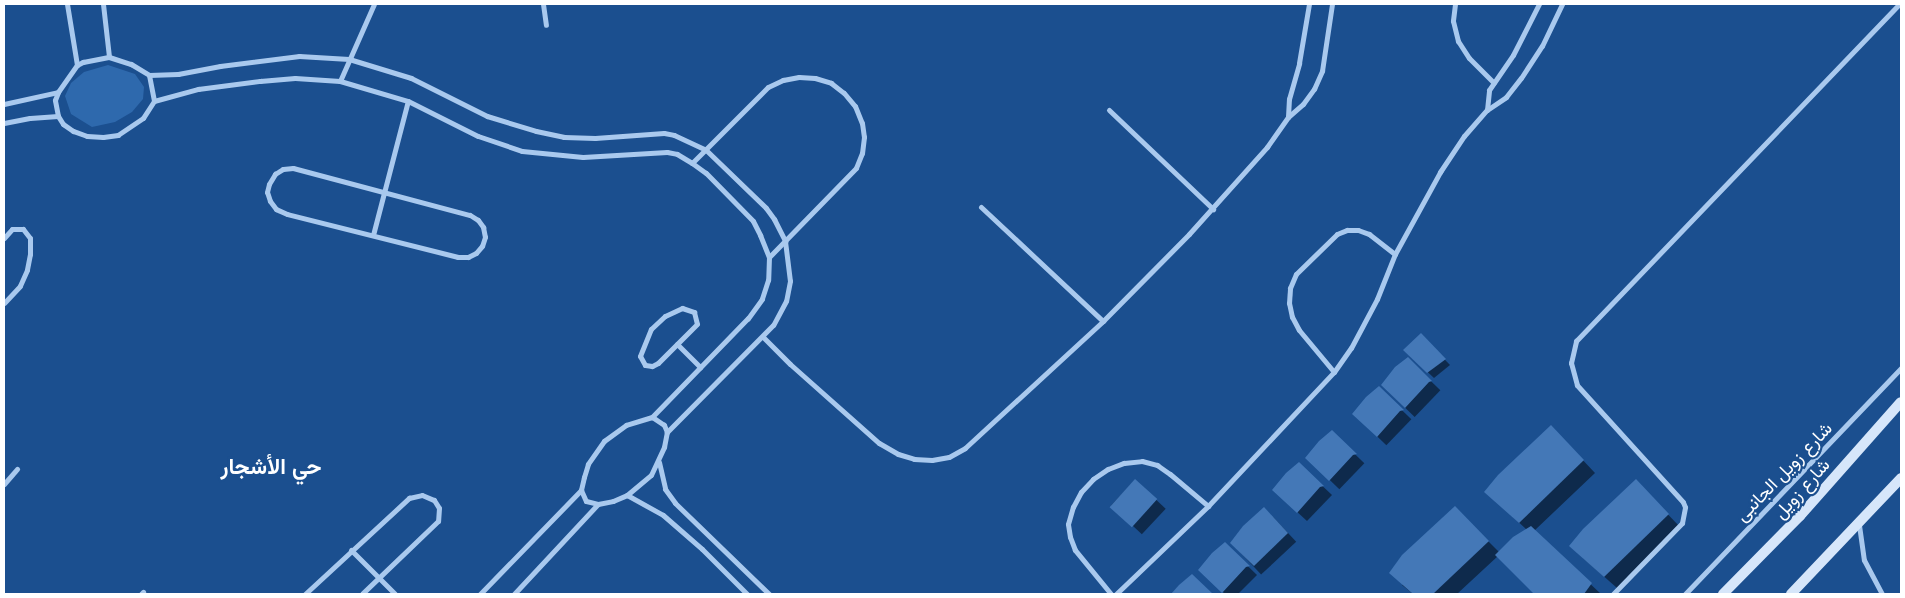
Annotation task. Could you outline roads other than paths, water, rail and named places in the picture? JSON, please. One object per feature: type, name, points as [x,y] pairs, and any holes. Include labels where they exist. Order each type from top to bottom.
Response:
[{"type":"main road","name":"شارع زويل","points":[[1723,594],[1800,516],[1901,402]]},
{"type":"main road","points":[[1791,594],[1859,525],[1901,478]]},
{"type":"street","points":[[67,4],[77,65]]},
{"type":"street","points":[[103,4],[109,57]]},
{"type":"street","points":[[340,80],[374,4]]},
{"type":"street","points":[[543,4],[546,25]]},
{"type":"street","points":[[1288,117],[1289,99],[1299,64],[1308,4]]},
{"type":"street","points":[[763,337],[790,364],[879,443],[898,454],[914,460],[932,460],[949,456],[965,448],[1103,321],[1213,209],[1267,146],[1288,117],[1303,104],[1318,80],[1323,62],[1332,4]]},
{"type":"street","points":[[1455,4],[1454,22],[1458,41],[1469,58],[1494,83]]},
{"type":"street","points":[[1487,110],[1489,90],[1514,55],[1539,4]]},
{"type":"street","points":[[1116,594],[1208,506],[1334,372],[1351,348],[1377,299],[1395,254],[1440,172],[1464,136],[1487,110],[1506,97],[1518,83],[1542,46],[1562,4]]},
{"type":"street","points":[[1613,594],[1682,523],[1685,507],[1683,502],[1577,385],[1571,363],[1576,341],[1899,4]]},
{"type":"street","points":[[480,594],[581,490],[588,464],[604,441],[626,425],[652,417],[748,318],[762,299],[768,280],[769,257],[753,222],[706,173],[677,154],[667,152],[583,157],[557,156],[522,151],[478,136],[408,101],[340,80],[295,78],[198,89],[154,101],[143,118],[132,128],[118,135],[103,138],[87,136],[72,131],[63,124],[58,116],[55,100],[58,92],[77,65],[109,57],[131,64],[149,75],[178,74],[220,66],[299,56],[349,59],[411,78],[487,116],[536,131],[564,137],[595,138],[664,133],[674,135],[706,150],[766,208],[781,230],[790,281],[786,301],[773,325],[763,337],[667,432],[659,462],[645,480],[627,495],[598,504],[586,502],[581,490]]},
{"type":"street","points":[[149,75],[154,101]]},
{"type":"street","points":[[692,163],[768,87],[782,80],[799,77],[815,78],[831,84],[844,93],[854,106],[862,123],[864,137],[862,153],[856,168],[769,257]]},
{"type":"street","points":[[4,104],[58,92]]},
{"type":"street","points":[[373,235],[408,101]]},
{"type":"street","points":[[1109,110],[1213,209]]},
{"type":"street","points":[[4,124],[30,118],[58,116]]},
{"type":"street","points":[[293,168],[385,192],[470,215],[478,220],[483,227],[485,237],[482,246],[476,253],[468,257],[458,257],[287,214],[276,209],[270,201],[267,192],[268,184],[274,174],[283,169],[293,168]]},
{"type":"street","points":[[981,206],[1103,321]]},
{"type":"street","points":[[4,238],[12,229],[23,229],[30,238],[27,270],[20,286],[4,303]]},
{"type":"street","points":[[1334,372],[1299,330],[1292,318],[1289,303],[1290,288],[1296,274],[1337,234],[1347,230],[1358,230],[1368,234],[1395,254]]},
{"type":"street","points":[[682,308],[691,310],[696,316],[697,324],[677,344],[655,366],[648,366],[640,359],[646,338],[658,322],[682,308]]},
{"type":"street","points":[[677,344],[700,367]]},
{"type":"street","name":"شارع زويل الجانبى","points":[[1685,594],[1901,368]]},
{"type":"street","points":[[652,417],[664,425],[667,432]]},
{"type":"street","points":[[1111,594],[1075,550],[1070,537],[1068,524],[1073,507],[1081,492],[1093,479],[1108,469],[1124,463],[1142,461],[1157,465],[1208,506]]},
{"type":"street","points":[[659,462],[665,489],[675,503],[686,516],[769,594]]},
{"type":"street","points":[[4,484],[17,469]]},
{"type":"street","points":[[306,594],[351,550],[409,498],[422,495],[434,500],[439,508],[438,521],[362,594]]},
{"type":"street","points":[[627,495],[663,515],[702,549],[748,594]]},
{"type":"street","points":[[514,594],[598,504]]},
{"type":"street","points":[[1859,525],[1864,560],[1882,594]]},
{"type":"street","points":[[351,550],[395,594]]},
{"type":"district","name":"حي الأشجار","points":[[271,467]]}]
